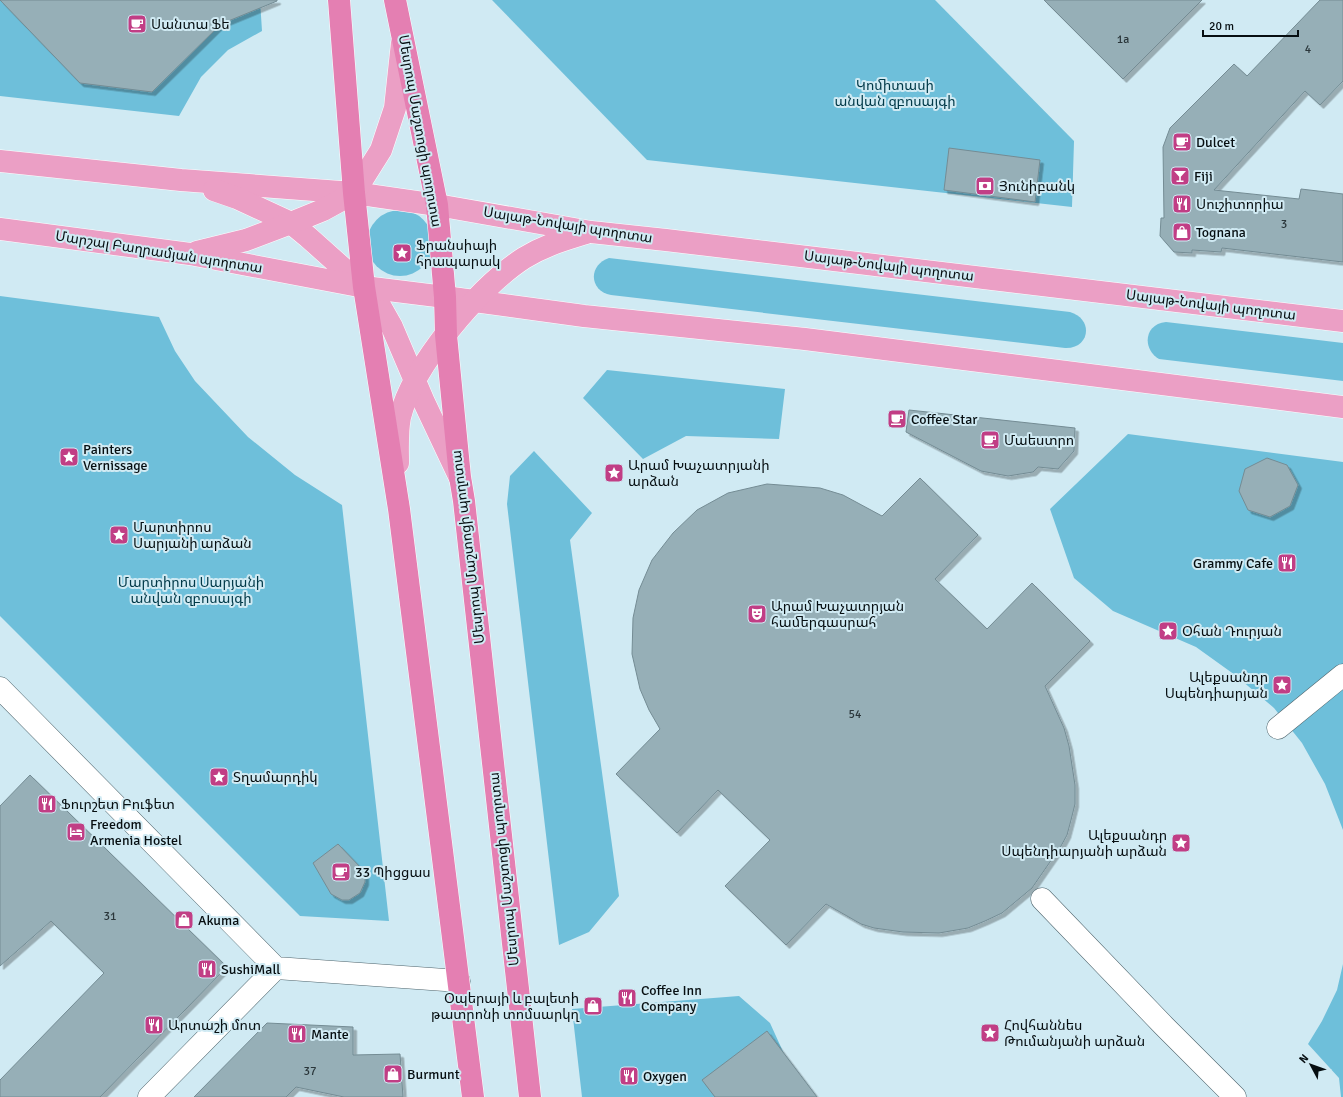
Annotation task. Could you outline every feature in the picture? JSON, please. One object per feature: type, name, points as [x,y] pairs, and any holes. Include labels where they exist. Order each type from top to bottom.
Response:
[{"type":"highway","points":[[339,0],[354,193],[364,287],[399,508],[473,1097]]},
{"type":"highway","name":"Մեսրոպ Մաշտոցի պողոտա","points":[[395,0],[437,205],[445,296],[446,335],[460,477],[465,507],[530,1097]]},
{"type":"main road","points":[[190,254],[246,240],[323,210],[354,193],[380,150],[395,108],[403,34]]},
{"type":"main road","points":[[0,160],[181,180],[354,193],[437,205]]},
{"type":"main road","points":[[181,180],[237,198],[291,223],[364,287],[379,304],[392,326],[415,381],[460,477]]},
{"type":"main road","name":"Սայաթ-Նովայի պողոտա","points":[[437,205],[591,232],[698,243],[1343,321]]},
{"type":"main road","name":"Մարշալ Բաղրամյան պողոտա","points":[[0,229],[190,254],[364,287]]},
{"type":"main road","points":[[399,508],[398,434],[400,418],[405,402],[415,381],[446,335],[474,301],[502,275],[524,258],[554,242],[591,232]]},
{"type":"main road","points":[[364,287],[445,296],[584,316],[806,339],[1343,407]]},
{"type":"street","points":[[1278,728],[1343,675]]},
{"type":"street","points":[[0,688],[276,968],[459,981]]},
{"type":"street","points":[[1042,899],[1164,1026],[1235,1097]]},
{"type":"street","points":[[149,1097],[276,968]]},
{"type":"green space","points":[[0,0],[260,0],[262,31],[228,50],[201,77],[179,116],[0,96]]},
{"type":"green space","name":"Կոմիտասի անվան զբոսայգի","points":[[492,0],[935,0],[1074,141],[1072,207],[647,160]]},
{"type":"green space","points":[[400,210],[413,213],[423,220],[430,230],[433,243],[430,256],[423,266],[413,273],[400,276],[387,273],[377,266],[370,256],[367,243],[370,230],[377,220],[387,213]]},
{"type":"green space","points":[[609,258],[1070,312],[1078,316],[1083,321],[1086,327],[1086,333],[1080,344],[1065,348],[611,295],[598,289],[594,278],[597,266],[602,261]]},
{"type":"green space","name":"Մարտիրոս Սարյանի անվան զբոսայգի","points":[[0,296],[159,317],[175,351],[195,381],[248,437],[295,475],[342,505],[389,921],[300,916],[0,616]]},
{"type":"green space","points":[[1166,322],[1343,343],[1343,381],[1159,359],[1150,349],[1148,338],[1153,327]]},
{"type":"green space","points":[[607,370],[785,389],[779,439],[686,436],[643,459],[583,398]]},
{"type":"green space","points":[[1128,434],[1343,462],[1343,830],[1325,784],[1302,743],[1274,708],[1235,675],[1196,647],[1113,611],[1074,578],[1050,509]]},
{"type":"green space","points":[[534,451],[592,513],[570,540],[619,896],[589,932],[559,945],[507,504],[510,476]]},
{"type":"green space","points":[[1343,964],[1343,1097],[1341,1097],[1339,1078],[1308,1044],[1322,1021],[1337,990]]},
{"type":"green space","points":[[739,996],[770,1023],[785,1056],[808,1097],[582,1097],[572,1009]]},
{"type":"building","points":[[0,0],[277,1],[221,24],[152,92],[80,83]]},
{"type":"building","points":[[1044,0],[1202,0],[1123,79]]},
{"type":"building","points":[[1320,0],[1343,0],[1343,81],[1320,105],[1305,91],[1214,190],[1299,199],[1301,189],[1343,194],[1343,262],[1222,248],[1221,252],[1192,250],[1192,253],[1174,252],[1160,236],[1161,218],[1164,218],[1163,147],[1170,128],[1234,64],[1247,76]]},
{"type":"building","points":[[949,148],[1040,160],[1035,202],[944,190]]},
{"type":"building","name":"Մաեստրո","points":[[909,410],[1075,428],[1074,451],[1058,469],[1038,467],[1033,472],[1008,476],[981,471],[906,432]]},
{"type":"building","points":[[1267,458],[1287,465],[1298,485],[1290,506],[1270,517],[1248,510],[1239,491],[1245,469]]},
{"type":"building","points":[[920,478],[978,535],[935,579],[987,629],[1032,583],[1090,641],[1045,686],[1064,728],[1069,746],[1075,785],[1075,804],[1067,835],[1032,888],[1002,913],[968,928],[939,933],[903,932],[874,928],[861,924],[826,904],[786,945],[725,886],[770,840],[718,790],[677,833],[616,774],[660,729],[649,710],[640,689],[632,654],[633,618],[639,590],[652,560],[673,533],[697,510],[728,493],[767,484],[820,488],[843,495],[882,516]]},
{"type":"building","points":[[30,775],[227,967],[100,1097],[0,1097],[0,1080],[104,973],[51,921],[0,966],[0,806]]},
{"type":"building","name":"33 Պիցցաս","points":[[338,844],[362,869],[365,875],[365,882],[360,893],[349,900],[342,900],[331,894],[313,863]]},
{"type":"building","points":[[267,1023],[353,1027],[353,1055],[400,1054],[403,1097],[344,1097],[296,1087],[286,1097],[194,1097]]},
{"type":"building","points":[[767,1031],[817,1097],[715,1097],[702,1080]]},
{"type":"place","name":"Սանտա Ֆե","points":[[137,24]]},
{"type":"place","name":"Dulcet","points":[[1182,142]]},
{"type":"place","name":"Fiji","points":[[1180,176]]},
{"type":"place","name":"Յունիբանկ","points":[[985,186]]},
{"type":"place","name":"Սուշիտորիա","points":[[1182,204]]},
{"type":"place","name":"Tognana","points":[[1182,232]]},
{"type":"place","name":"Ֆրանսիայի հրապարակ","points":[[402,253]]},
{"type":"place","name":"Coffee Star","points":[[897,419]]},
{"type":"place","name":"Մաեստրո","points":[[990,440]]},
{"type":"place","name":"Painters Vernissage","points":[[69,457]]},
{"type":"place","name":"Արամ Խաչատրյանի արձան","points":[[614,473]]},
{"type":"place","name":"Մարտիրոս Սարյանի արձան","points":[[119,535]]},
{"type":"place","name":"Grammy Cafe","points":[[1287,563]]},
{"type":"place","name":"Արամ Խաչատրյան համերգասրահ","points":[[757,614]]},
{"type":"place","name":"Օհան Դուրյան","points":[[1168,631]]},
{"type":"place","name":"Ալեքսանդր Սպենդիարյան","points":[[1282,685]]},
{"type":"place","name":"Տղամարդիկ","points":[[219,777]]},
{"type":"place","name":"Ֆուրշետ Բուֆետ","points":[[47,804]]},
{"type":"place","name":"Freedom Armenia Hostel","points":[[76,832]]},
{"type":"place","name":"Ալեքսանդր Սպենդիարյանի արձան","points":[[1181,843]]},
{"type":"place","name":"33 Պիցցաս","points":[[341,872]]},
{"type":"place","name":"Akuma","points":[[184,920]]},
{"type":"place","name":"SushiMall","points":[[207,969]]},
{"type":"place","name":"Coffee Inn Company","points":[[627,998]]},
{"type":"place","name":"Օպերայի և բալետի թատրոնի տոմսարկղ","points":[[593,1006]]},
{"type":"place","name":"Արտաշի մոտ","points":[[154,1025]]},
{"type":"place","name":"Հովհաննես Թումանյանի արձան","points":[[990,1033]]},
{"type":"place","name":"Mante","points":[[297,1034]]},
{"type":"place","name":"Burmunt","points":[[393,1074]]},
{"type":"place","name":"Oxygen","points":[[629,1076]]}]
